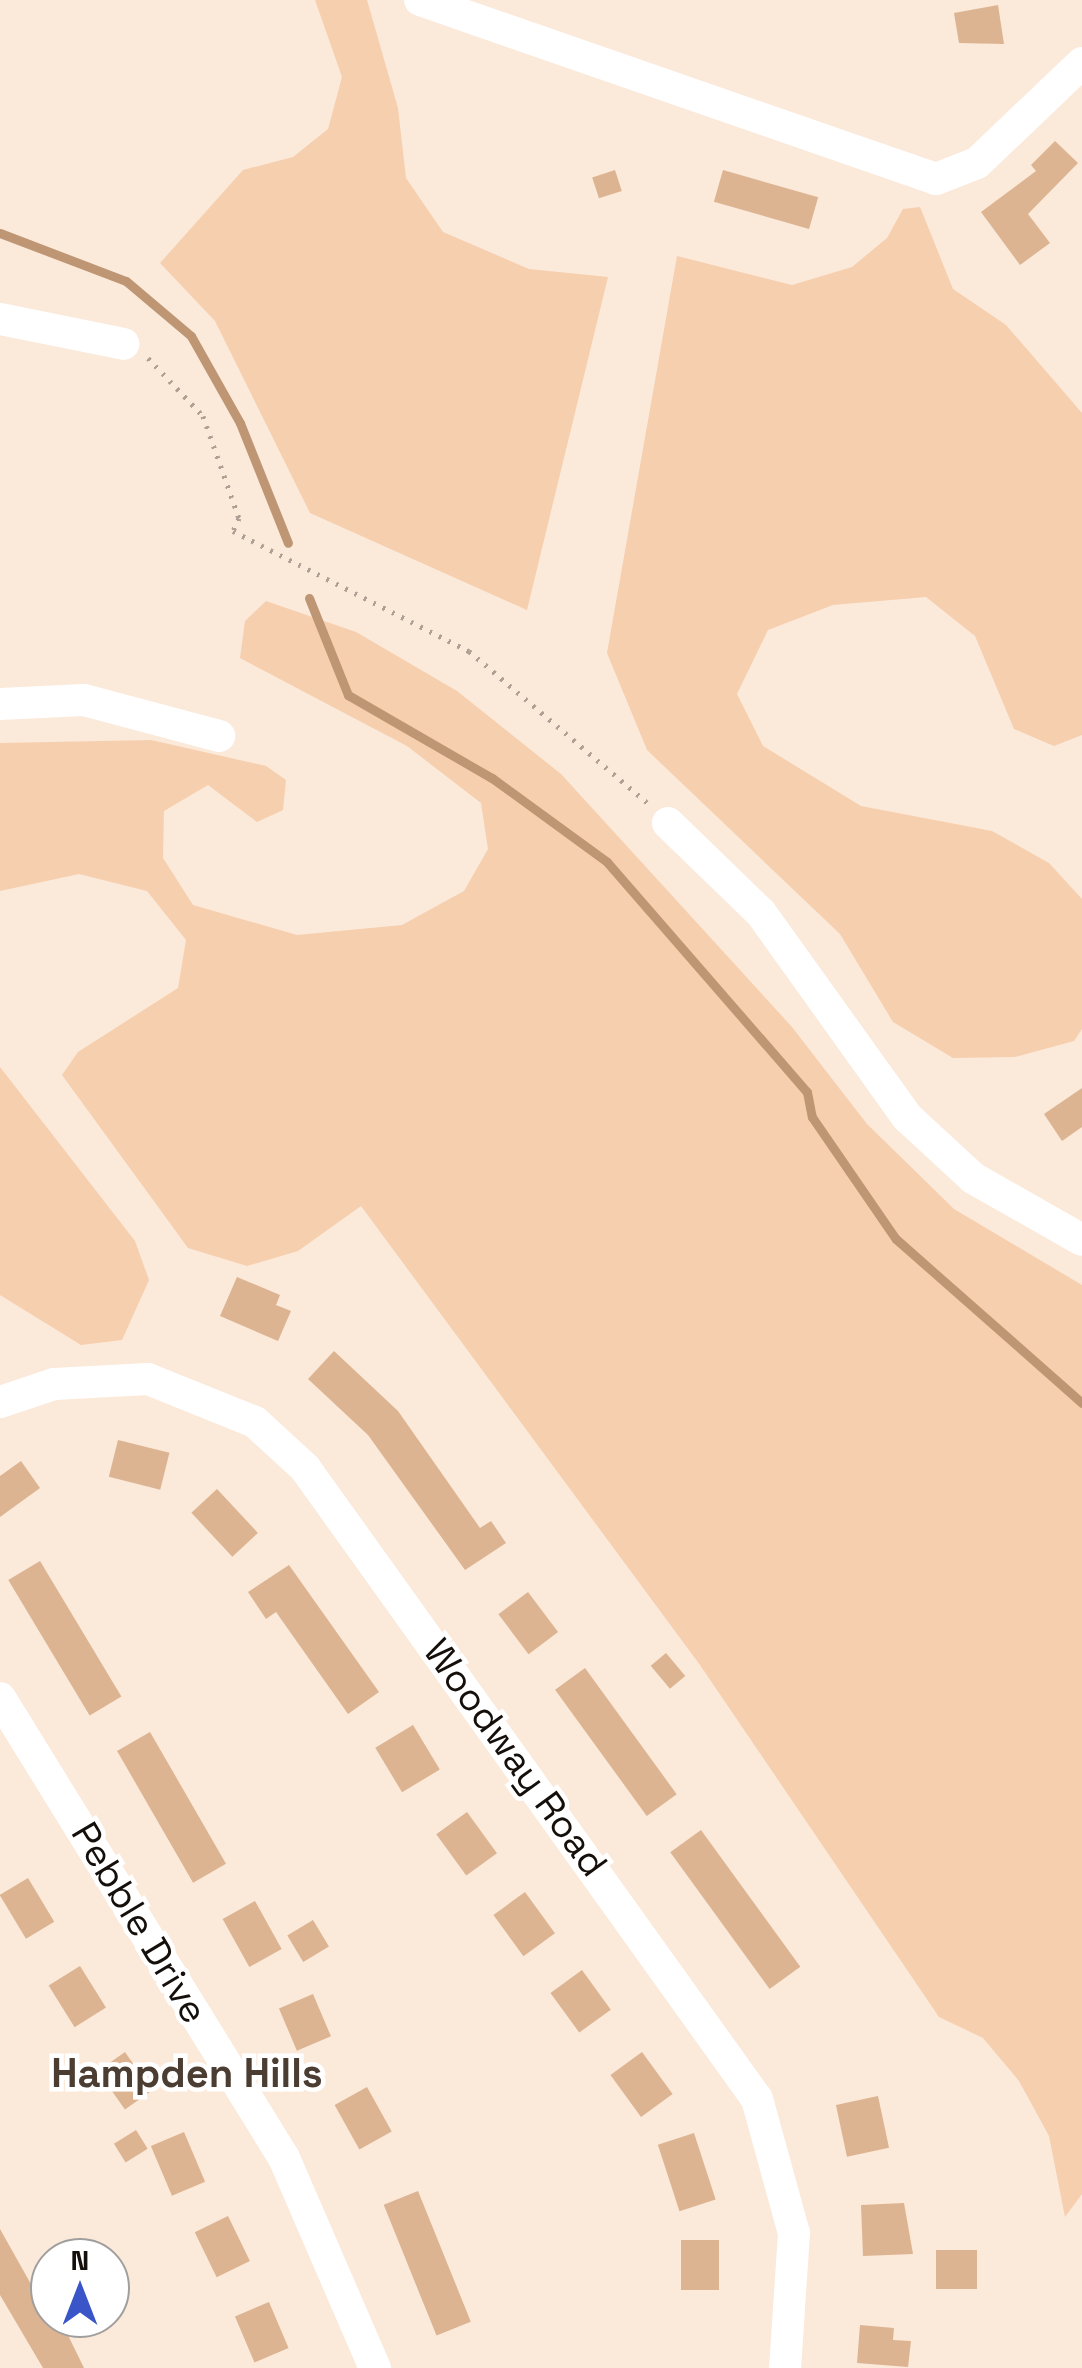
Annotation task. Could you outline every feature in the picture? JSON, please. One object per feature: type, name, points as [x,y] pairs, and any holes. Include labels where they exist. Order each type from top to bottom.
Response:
[{"type":"street","points":[[420,0],[917,178],[947,178],[977,163],[1082,63]]},
{"type":"street","points":[[0,318],[124,344]]},
{"type":"street","points":[[0,704],[84,700],[218,736]]},
{"type":"street","points":[[668,823],[761,913],[906,1118],[973,1178],[1082,1240]]},
{"type":"street","name":"Woodway Road","points":[[0,1402],[94,1378],[175,1385],[255,1422],[304,1468],[757,2099],[794,2233],[786,2368]]},
{"type":"street","name":"Pebble Drive","points":[[0,1698],[284,2158],[374,2368]]},
{"type":"path","points":[[124,344],[179,384],[202,416],[238,518],[234,531],[470,651],[668,823]]},
{"type":"shaded area","points":[[315,0],[367,0],[398,108],[406,178],[443,232],[529,269],[608,277],[527,610],[310,513],[215,321],[160,263],[243,170],[293,157],[328,129],[342,77]]},
{"type":"shaded area","points":[[920,207],[953,289],[1006,325],[1082,413],[1082,735],[1054,746],[1014,729],[975,636],[926,597],[833,605],[768,630],[737,694],[763,746],[861,806],[992,831],[1049,863],[1082,899],[1082,1029],[1074,1041],[1015,1057],[953,1058],[893,1022],[840,934],[647,750],[607,653],[677,256],[792,285],[852,267],[887,238],[903,209]]},
{"type":"shaded area","points":[[266,601],[356,632],[457,691],[561,774],[792,1027],[867,1124],[954,1209],[1082,1285],[1082,2194],[1065,2217],[1049,2136],[1019,2081],[983,2038],[939,2017],[700,1665],[361,1206],[298,1251],[247,1266],[188,1248],[62,1075],[78,1052],[178,988],[186,940],[147,891],[79,874],[0,891],[0,743],[151,740],[266,766],[286,780],[283,810],[257,822],[208,785],[164,811],[163,858],[193,905],[297,935],[402,925],[464,891],[488,849],[481,803],[407,746],[240,658],[245,621]]},
{"type":"shaded area","points":[[0,1067],[135,1241],[149,1280],[122,1340],[81,1345],[0,1295]]},
{"type":"building","points":[[998,5],[1004,44],[959,43],[954,13]]},
{"type":"building","points":[[1055,141],[1078,163],[1028,214],[1050,243],[1020,265],[981,212],[1036,171],[1031,165]]},
{"type":"building","points":[[615,170],[622,191],[599,198],[592,177]]},
{"type":"building","points":[[723,170],[818,197],[809,229],[714,202]]},
{"type":"building","points":[[1082,1088],[1082,1127],[1062,1141],[1044,1114]]},
{"type":"building","points":[[237,1277],[280,1295],[276,1305],[291,1311],[278,1341],[220,1316]]},
{"type":"building","points":[[334,1351],[398,1411],[480,1528],[491,1521],[506,1543],[465,1570],[368,1435],[308,1379]]},
{"type":"building","points":[[118,1440],[169,1453],[160,1490],[109,1477]]},
{"type":"building","points":[[21,1461],[40,1488],[0,1517],[0,1476]]},
{"type":"building","points":[[217,1489],[258,1533],[232,1557],[191,1513]]},
{"type":"building","points":[[40,1561],[121,1696],[90,1715],[8,1580]]},
{"type":"building","points":[[289,1565],[379,1692],[348,1714],[276,1612],[266,1619],[248,1592]]},
{"type":"building","points":[[528,1592],[558,1632],[529,1654],[498,1614]]},
{"type":"building","points":[[666,1653],[685,1676],[670,1689],[651,1666]]},
{"type":"building","points":[[585,1668],[677,1794],[647,1816],[555,1690]]},
{"type":"building","points":[[413,1725],[440,1770],[402,1792],[375,1748]]},
{"type":"building","points":[[150,1732],[226,1864],[193,1883],[117,1751]]},
{"type":"building","points":[[467,1812],[497,1853],[466,1876],[436,1834]]},
{"type":"building","points":[[701,1830],[800,1967],[770,1989],[670,1852]]},
{"type":"building","points":[[28,1878],[54,1922],[26,1939],[0,1895]]},
{"type":"building","points":[[525,1892],[555,1933],[523,1956],[493,1915]]},
{"type":"building","points":[[255,1901],[282,1949],[249,1967],[223,1919]]},
{"type":"building","points":[[313,1920],[329,1947],[303,1962],[287,1935]]},
{"type":"building","points":[[80,1966],[106,2008],[75,2027],[49,1986]]},
{"type":"building","points":[[582,1970],[611,2010],[579,2033],[550,1993]]},
{"type":"building","points":[[313,1994],[331,2036],[297,2051],[279,2008]]},
{"type":"building","points":[[125,2052],[152,2091],[125,2109],[98,2071]]},
{"type":"building","points":[[642,2052],[673,2094],[641,2117],[610,2075]]},
{"type":"building","points":[[367,2087],[392,2132],[359,2150],[335,2105]]},
{"type":"building","points":[[878,2096],[889,2148],[847,2157],[836,2105]]},
{"type":"building","points":[[136,2130],[148,2149],[126,2162],[114,2144]]},
{"type":"building","points":[[184,2132],[205,2182],[172,2196],[151,2146]]},
{"type":"building","points":[[694,2133],[716,2200],[679,2211],[658,2145]]},
{"type":"building","points":[[418,2191],[471,2322],[437,2336],[384,2205]]},
{"type":"building","points":[[904,2203],[913,2254],[863,2256],[861,2205]]},
{"type":"building","points":[[228,2216],[250,2261],[217,2277],[195,2232]]},
{"type":"building","points":[[0,2229],[30,2282],[30,2338],[69,2338],[84,2368],[43,2368],[0,2295]]},
{"type":"building","points":[[681,2240],[719,2240],[719,2290],[681,2290]]},
{"type":"building","points":[[936,2250],[977,2250],[977,2289],[936,2289]]},
{"type":"building","points":[[269,2302],[289,2348],[254,2362],[235,2316]]},
{"type":"building","points":[[860,2325],[894,2328],[893,2340],[911,2341],[908,2367],[857,2363]]},
{"type":"waterway","points":[[0,233],[126,281],[191,336],[240,423],[288,543]]},
{"type":"waterway","points":[[309,598],[348,695],[492,778],[607,862],[807,1092],[812,1117],[896,1239],[1082,1403]]},
{"type":"district","name":"Hampden Hills","points":[[187,2074]]}]
